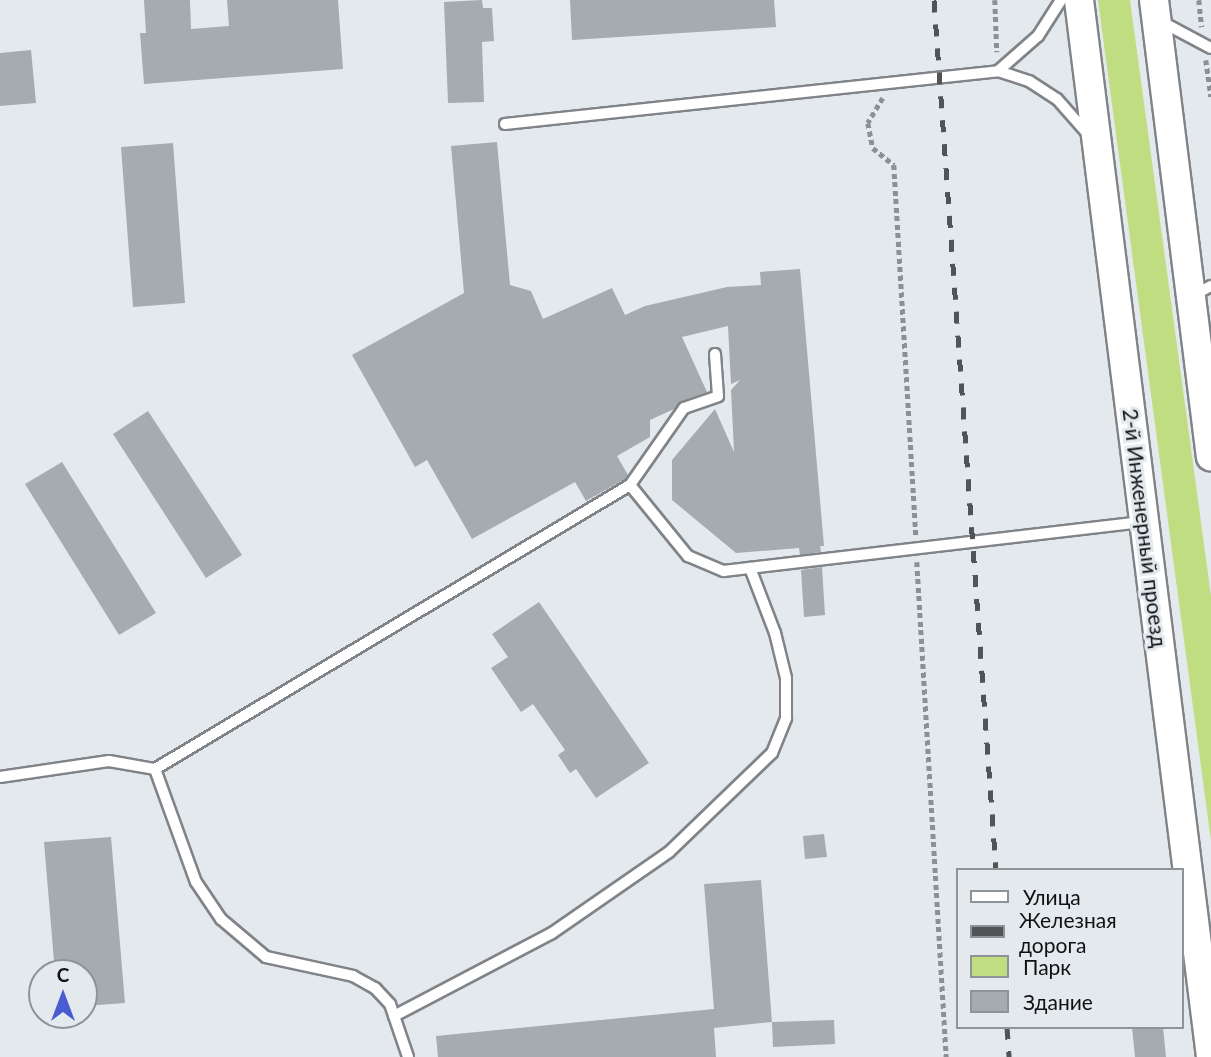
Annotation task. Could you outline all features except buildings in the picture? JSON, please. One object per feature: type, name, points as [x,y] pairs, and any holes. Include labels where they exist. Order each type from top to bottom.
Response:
[{"type":"main road","name":"2-й Инженерный проезд","points":[[1079,0],[1144,522],[1209,1010],[1211,1057]]},
{"type":"main road","points":[[1156,10],[1201,292],[1211,456]]},
{"type":"lane","points":[[998,71],[1038,36],[1061,0]]},
{"type":"lane","points":[[1156,10],[1211,48]]},
{"type":"lane","points":[[505,124],[998,71],[1029,81],[1057,99],[1081,123],[1098,151]]},
{"type":"lane","points":[[0,777],[109,761],[155,769],[630,485],[684,408],[718,396],[715,354]]},
{"type":"lane","points":[[630,485],[688,556],[724,571],[1144,522]]},
{"type":"lane","points":[[394,1016],[551,933],[658,859],[772,753],[786,718],[786,678],[775,634],[750,568]]},
{"type":"lane","points":[[155,769],[197,882],[221,919],[266,957],[353,976],[375,988],[390,1004],[408,1057]]},
{"type":"path","points":[[995,0],[998,71]]},
{"type":"green space","points":[[1098,0],[1130,0],[1211,596],[1211,841]]},
{"type":"railway","points":[[934,0],[996,868]]},
{"type":"railway","points":[[1007,1029],[1009,1057]]}]
